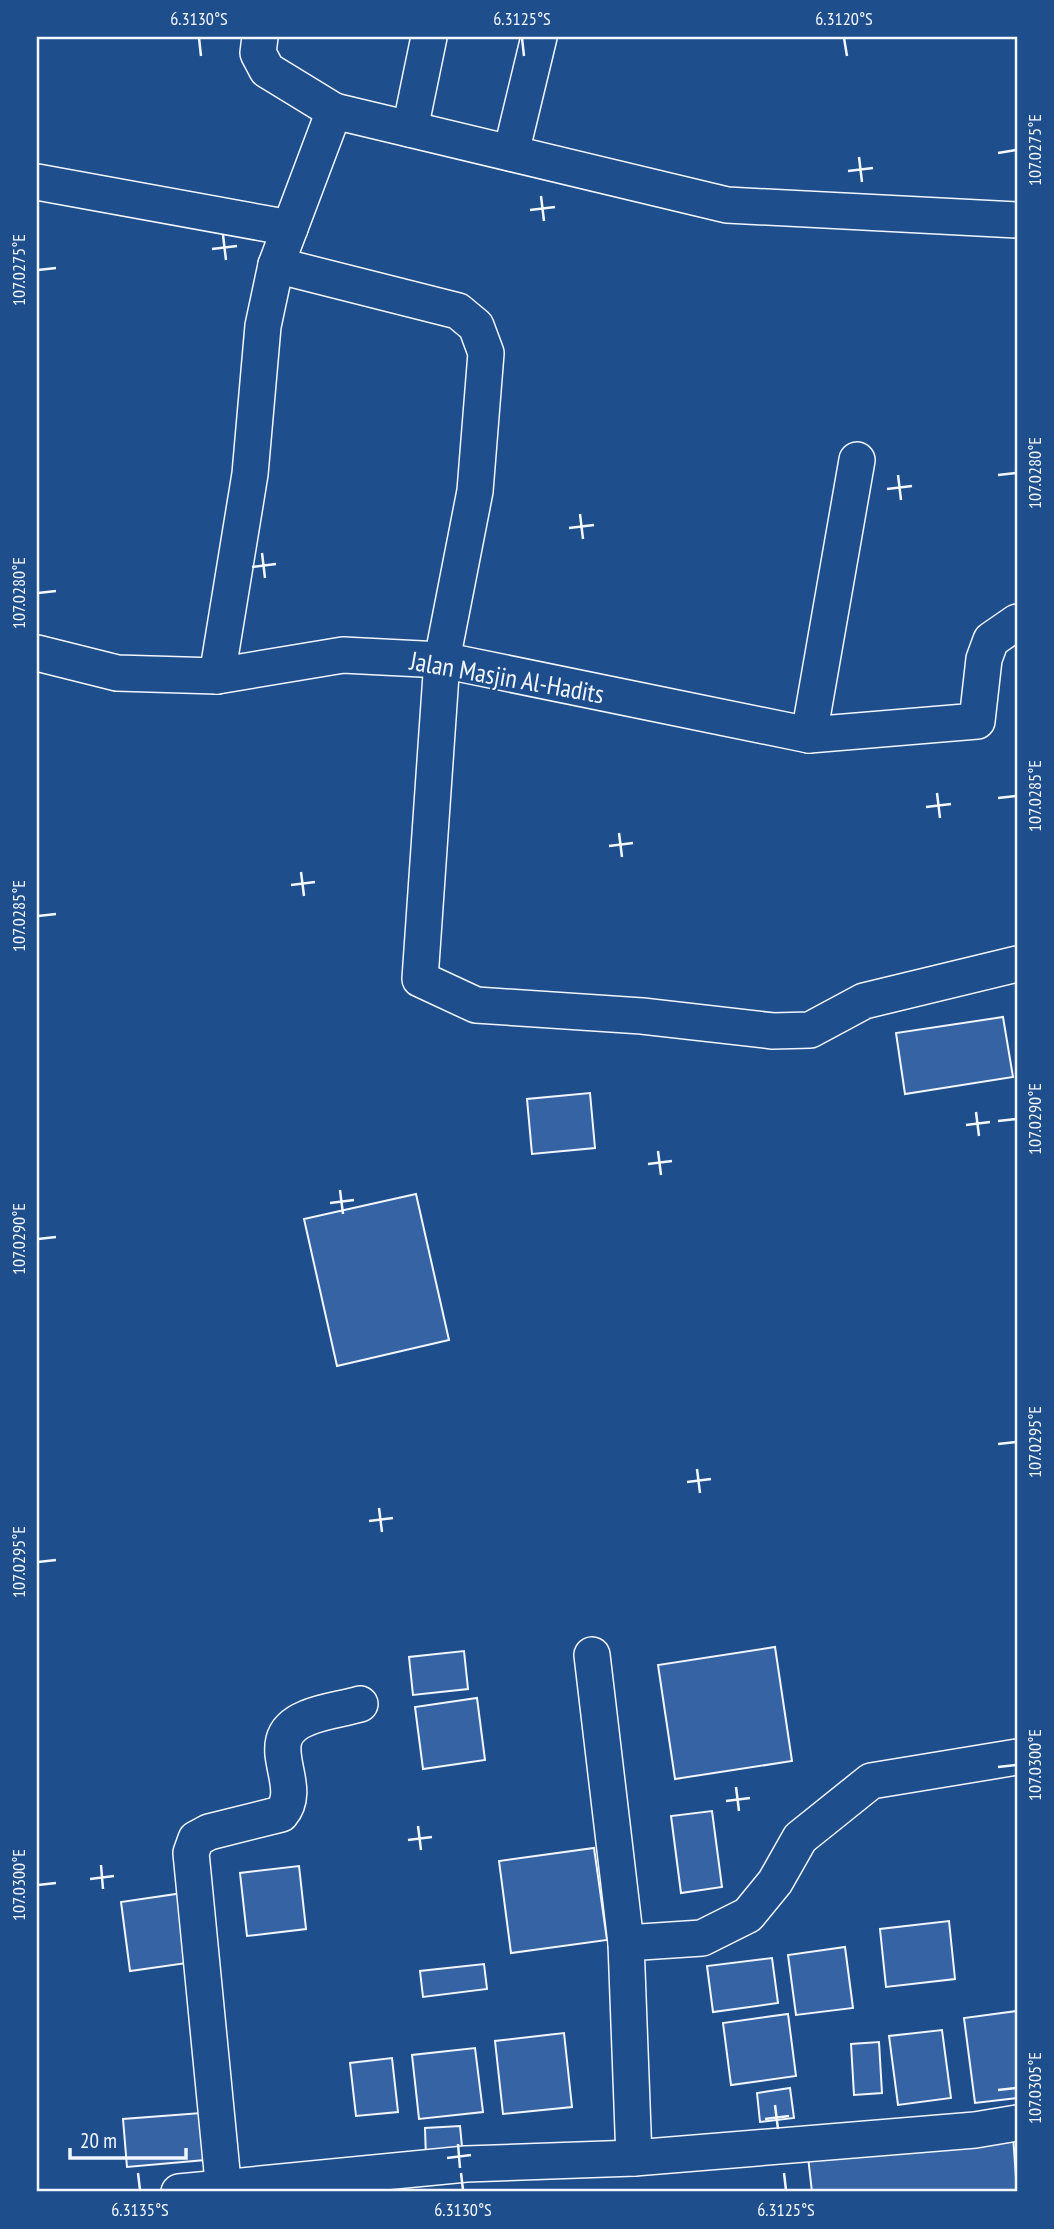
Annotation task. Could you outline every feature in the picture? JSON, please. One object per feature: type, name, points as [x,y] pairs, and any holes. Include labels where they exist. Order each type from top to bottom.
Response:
[{"type":"street","points":[[260,37],[258,53],[267,71],[334,111],[727,205],[1017,220]]},
{"type":"street","points":[[410,129],[429,37]]},
{"type":"street","points":[[511,153],[539,37]]},
{"type":"street","points":[[217,676],[250,474],[263,326],[276,265],[334,111]]},
{"type":"street","points":[[37,182],[290,228]]},
{"type":"street","points":[[276,265],[458,311],[476,326],[486,353],[475,491],[442,660],[420,979],[476,1004],[642,1016],[773,1031],[810,1030],[864,1001],[1017,964]]},
{"type":"street","points":[[809,735],[857,460]]},
{"type":"street","name":"Jalan Masjin Al-Hadits","points":[[37,653],[117,673],[217,676],[343,655],[442,660],[809,735],[977,722],[984,659],[991,640],[1017,622]]},
{"type":"street","points":[[592,1656],[626,1943],[634,2158]]},
{"type":"street","points":[[223,2189],[191,1853],[196,1839],[209,1832],[281,1814],[288,1806],[289,1795],[282,1745],[285,1735],[306,1718],[360,1704]]},
{"type":"street","points":[[626,1943],[702,1938],[748,1915],[775,1882],[800,1838],[870,1781],[1017,1757]]},
{"type":"street","points":[[179,2192],[466,2164],[634,2158],[975,2130],[1017,2123]]},
{"type":"building","points":[[1003,1017],[1013,1077],[905,1094],[896,1033]]},
{"type":"building","points":[[590,1093],[595,1148],[532,1154],[527,1099]]},
{"type":"building","points":[[416,1194],[449,1340],[337,1366],[304,1219]]},
{"type":"building","points":[[775,1647],[792,1761],[675,1779],[658,1665]]},
{"type":"building","points":[[464,1651],[468,1689],[413,1695],[409,1657]]},
{"type":"building","points":[[477,1698],[485,1760],[423,1769],[415,1707]]},
{"type":"building","points":[[712,1811],[722,1887],[681,1893],[671,1816]]},
{"type":"building","points":[[594,1848],[607,1940],[511,1953],[499,1861]]},
{"type":"building","points":[[299,1866],[306,1929],[247,1936],[240,1873]]},
{"type":"building","points":[[183,1893],[194,1962],[130,1971],[121,1902]]},
{"type":"building","points":[[949,1921],[955,1979],[886,1987],[880,1929]]},
{"type":"building","points":[[845,1947],[853,2008],[796,2015],[788,1955]]},
{"type":"building","points":[[772,1958],[778,2003],[713,2012],[707,1966]]},
{"type":"building","points":[[484,1964],[487,1989],[423,1997],[420,1971]]},
{"type":"building","points":[[1017,2011],[1017,2098],[975,2103],[964,2018]]},
{"type":"building","points":[[788,2014],[796,2076],[731,2085],[723,2023]]},
{"type":"building","points":[[942,2030],[951,2098],[898,2105],[889,2036]]},
{"type":"building","points":[[564,2033],[572,2107],[503,2114],[495,2041]]},
{"type":"building","points":[[879,2042],[882,2093],[854,2095],[851,2044]]},
{"type":"building","points":[[475,2048],[483,2112],[419,2119],[412,2055]]},
{"type":"building","points":[[392,2058],[398,2112],[356,2116],[350,2063]]},
{"type":"building","points":[[790,2088],[794,2118],[760,2122],[757,2093]]},
{"type":"building","points":[[201,2113],[205,2160],[127,2167],[123,2119]]},
{"type":"building","points":[[460,2126],[463,2157],[426,2159],[425,2128]]},
{"type":"building","points":[[1013,2135],[1017,2192],[812,2192],[808,2157]]}]
